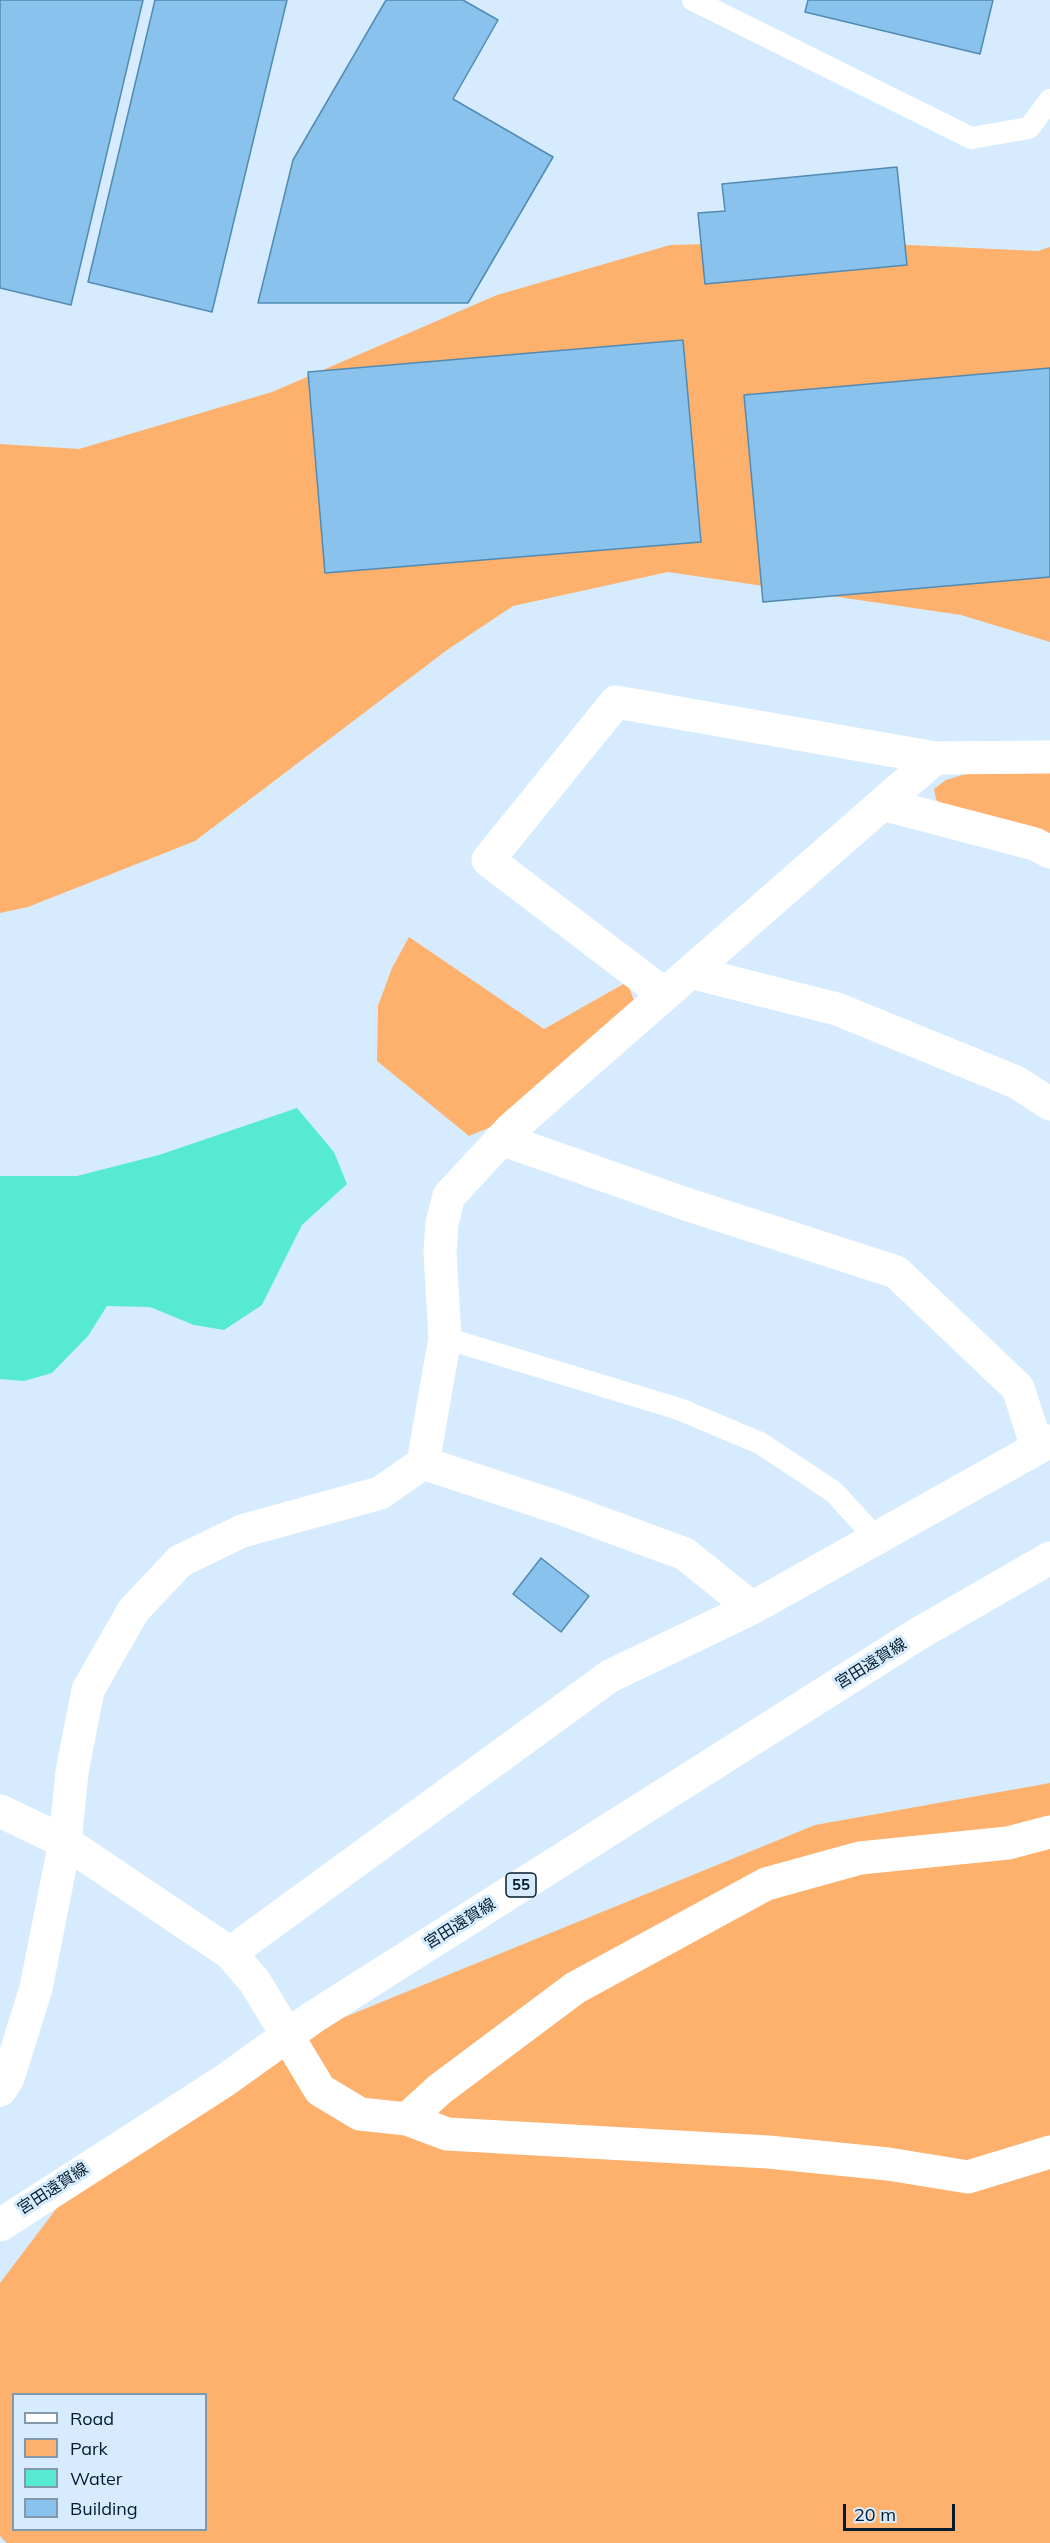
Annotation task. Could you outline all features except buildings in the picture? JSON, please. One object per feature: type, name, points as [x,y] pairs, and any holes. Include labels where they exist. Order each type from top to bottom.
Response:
[{"type":"street","points":[[664,994],[488,860],[616,702],[935,758],[1050,757]]},
{"type":"street","points":[[0,2090],[8,2078],[36,1988],[65,1842],[72,1772],[88,1690],[133,1611],[180,1561],[242,1531],[380,1493],[423,1463],[445,1338],[440,1252],[442,1223],[449,1196],[501,1139],[935,758]]},
{"type":"street","points":[[882,804],[1035,844],[1050,852]]},
{"type":"street","points":[[690,972],[837,1009],[1017,1082],[1050,1104]]},
{"type":"street","points":[[230,1953],[610,1676],[752,1608],[1044,1444],[1018,1388],[896,1272],[686,1204],[501,1139]]},
{"type":"street","points":[[423,1463],[685,1554],[752,1608]]},
{"type":"street","name":"宮田遠賀線","points":[[0,2225],[224,2081],[324,2010],[918,1634],[1050,1558]]},
{"type":"street","points":[[0,1811],[65,1842],[230,1953],[255,1982],[320,2090],[360,2115],[407,2119],[447,2134],[768,2152],[888,2164],[968,2177],[1050,2152]]},
{"type":"street","points":[[407,2119],[440,2089],[575,1988],[766,1884],[860,1858],[1008,1843],[1050,1832]]},
{"type":"lane","points":[[693,0],[971,138],[1029,128],[1050,100]]},
{"type":"lane","points":[[445,1338],[679,1409],[760,1443],[834,1492],[875,1537]]},
{"type":"green space","points":[[823,241],[1038,251],[1050,247],[1050,642],[961,615],[668,572],[513,606],[447,650],[195,841],[28,907],[0,913],[0,444],[79,449],[272,392],[497,295],[670,245]]},
{"type":"green space","points":[[979,770],[1050,771],[1050,843],[946,809],[936,799],[934,789],[946,780]]},
{"type":"green space","points":[[409,937],[544,1029],[627,982],[635,1003],[491,1127],[469,1136],[377,1061],[378,1006],[392,968]]},
{"type":"green space","points":[[1050,1783],[1050,2543],[7,2543],[0,2536],[0,2283],[72,2188],[286,2041],[815,1825]]},
{"type":"water","points":[[297,1108],[334,1152],[347,1184],[302,1225],[262,1305],[224,1330],[194,1325],[150,1307],[107,1306],[88,1336],[52,1373],[24,1381],[0,1379],[0,1176],[77,1176],[159,1155]]}]
